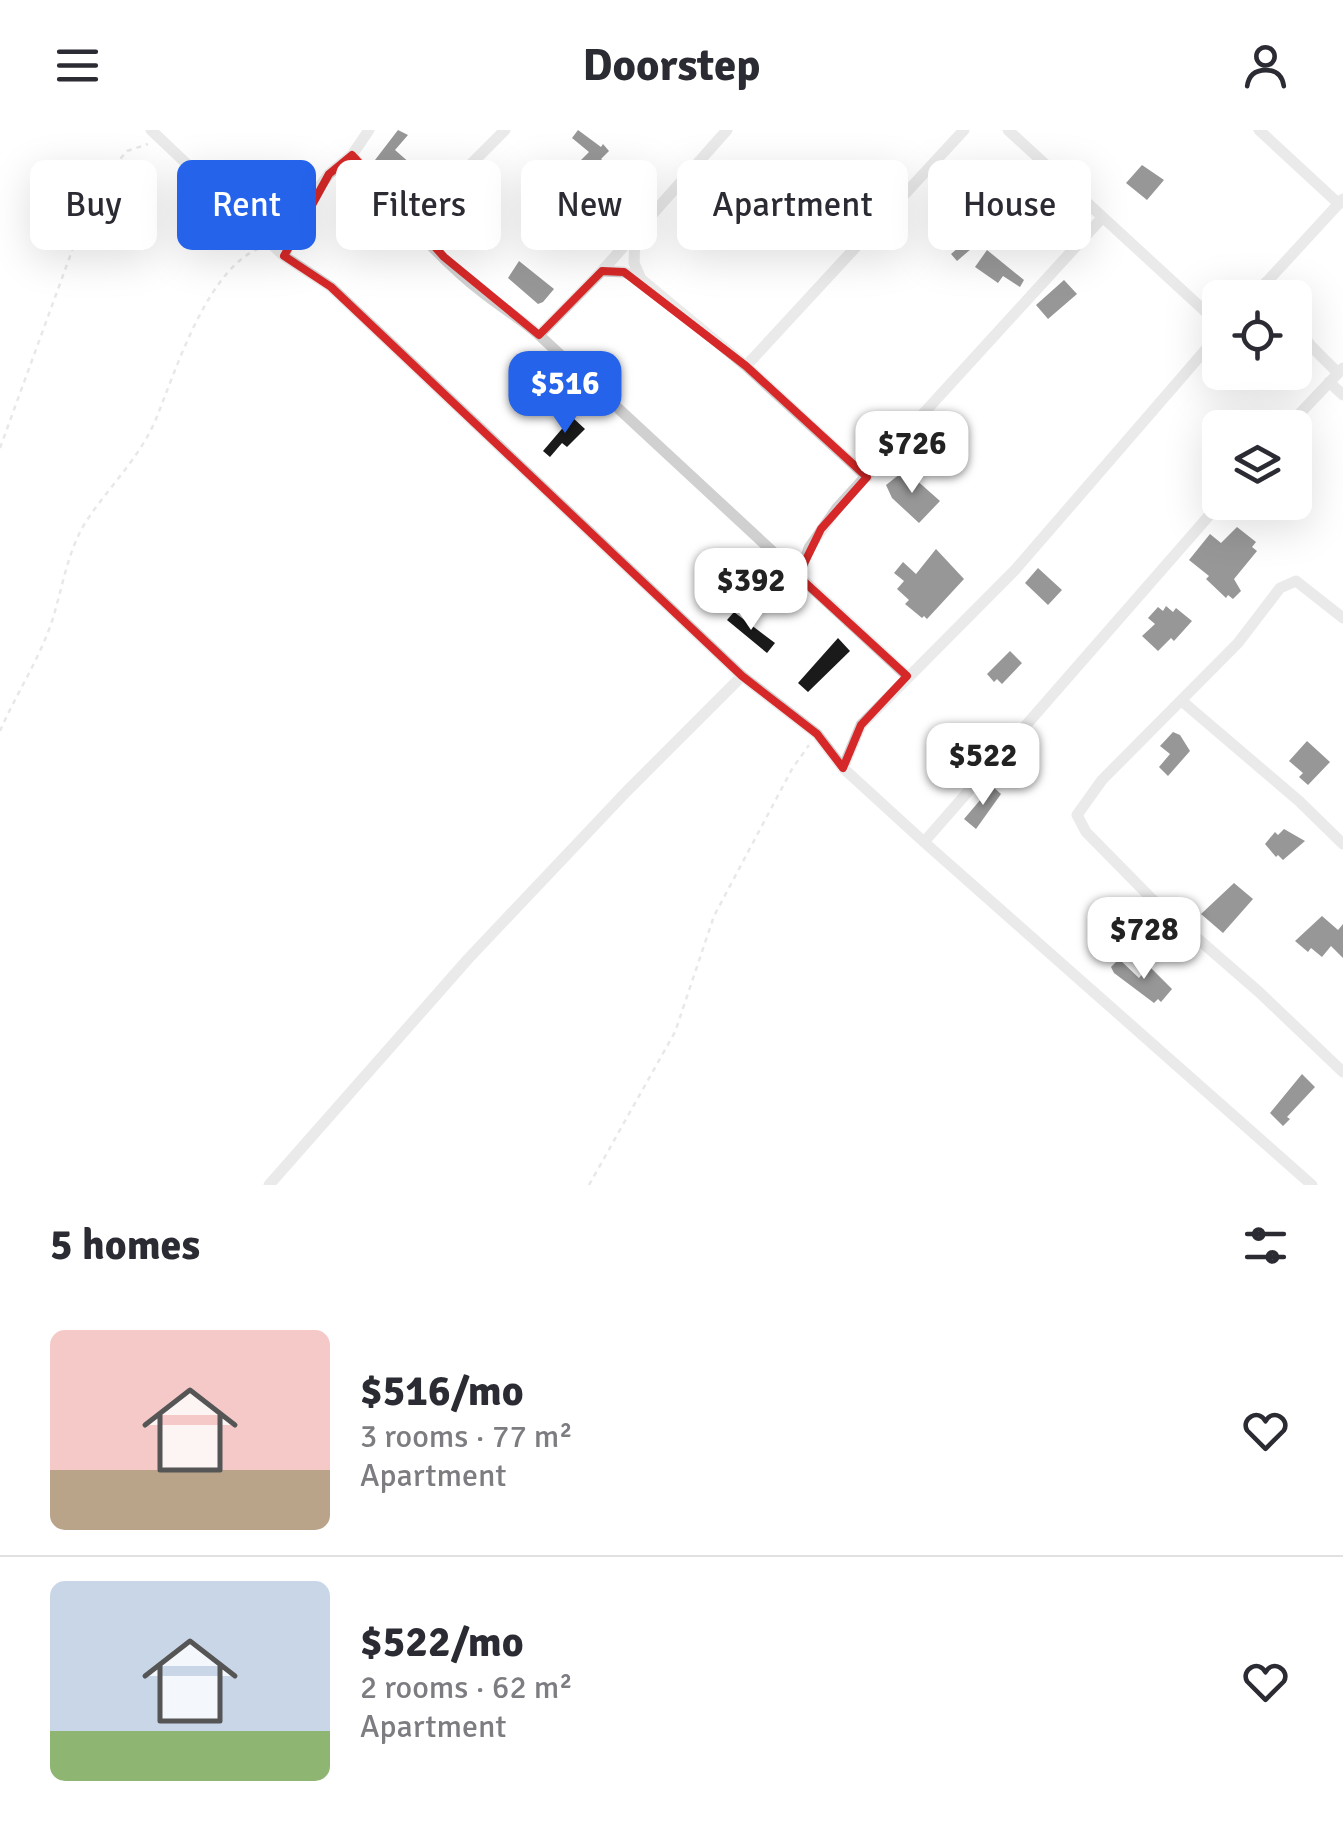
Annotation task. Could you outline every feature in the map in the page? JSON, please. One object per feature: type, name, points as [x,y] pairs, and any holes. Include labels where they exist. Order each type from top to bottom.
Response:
[{"type":"street","points":[[284,256],[306,205],[329,174],[352,155],[369,130]]},
{"type":"street","points":[[475,160],[505,130]]},
{"type":"street","points":[[657,209],[727,130]]},
{"type":"street","points":[[746,366],[964,130]]},
{"type":"street","points":[[1008,130],[1202,312]]},
{"type":"street","points":[[1260,130],[1341,201],[1268,280]]},
{"type":"street","points":[[154,133],[182,160]]},
{"type":"street","points":[[352,155],[356,160]]},
{"type":"street","points":[[799,576],[822,528],[1102,218]]},
{"type":"street","points":[[278,250],[331,287],[742,676],[817,734],[843,768],[924,842],[1312,1185]]},
{"type":"street","points":[[441,250],[482,292],[540,335],[907,676]]},
{"type":"street","points":[[540,335],[621,250]]},
{"type":"street","points":[[634,250],[634,263],[641,279]]},
{"type":"street","points":[[602,271],[624,272],[641,279],[746,366],[866,477]]},
{"type":"street","points":[[1312,347],[1337,374],[1343,395]]},
{"type":"street","points":[[843,768],[860,726],[1016,570],[1202,350]]},
{"type":"street","points":[[1303,410],[1337,374]]},
{"type":"street","points":[[924,842],[1204,520]]},
{"type":"street","points":[[1343,618],[1296,580],[1280,588],[1238,643],[1102,780],[1077,815],[1080,824],[1152,899],[1343,1072]]},
{"type":"street","points":[[269,1185],[468,959],[626,791],[742,676]]},
{"type":"street","points":[[1183,702],[1343,844]]},
{"type":"path","points":[[0,448],[73,248],[88,186],[103,179],[127,151],[143,148],[154,133]]},
{"type":"path","points":[[0,731],[38,656],[68,560],[87,521],[109,494],[156,419],[192,328],[242,255],[255,250]]},
{"type":"path","points":[[590,1185],[676,1032],[714,916],[792,769],[817,734]]},
{"type":"highlighted area","points":[[352,155],[444,257],[539,335],[602,271],[624,272],[746,366],[867,477],[821,529],[798,576],[907,676],[861,725],[843,768],[817,734],[742,676],[331,287],[284,256],[329,174]]},
{"type":"building","points":[[398,130],[408,135],[395,150],[406,160],[375,160]]},
{"type":"building","points":[[578,130],[609,151],[602,160],[581,160],[589,152],[572,138]]},
{"type":"building","points":[[1142,165],[1164,180],[1147,200],[1126,183]]},
{"type":"building","points":[[956,250],[970,250],[957,261],[951,254]]},
{"type":"building","points":[[987,250],[1024,280],[1020,287],[1003,276],[998,283],[975,267]]},
{"type":"building","points":[[519,261],[554,289],[543,302],[538,304],[508,278]]},
{"type":"building","points":[[1064,280],[1077,294],[1048,319],[1036,305]]},
{"type":"building","points":[[572,417],[585,429],[567,447],[562,443],[550,457],[543,451]]},
{"type":"building","points":[[905,470],[940,501],[919,523],[892,498],[886,485]]},
{"type":"building","points":[[1237,527],[1256,542],[1252,547],[1257,551],[1234,579],[1241,591],[1233,599],[1228,595],[1226,598],[1206,579],[1209,576],[1189,560],[1210,534],[1221,543]]},
{"type":"building","points":[[936,549],[964,579],[927,619],[905,604],[909,600],[897,589],[904,581],[894,573],[903,562],[916,574]]},
{"type":"building","points":[[1038,568],[1062,590],[1048,605],[1025,583]]},
{"type":"building","points":[[1166,606],[1173,612],[1176,608],[1192,621],[1174,641],[1171,638],[1158,651],[1142,636],[1155,624],[1148,618],[1158,607],[1163,611]]},
{"type":"building","points":[[734,612],[775,643],[767,653],[727,620]]},
{"type":"building","points":[[838,638],[850,651],[808,692],[798,683]]},
{"type":"building","points":[[1010,651],[1022,663],[1002,684],[997,679],[994,682],[987,674]]},
{"type":"building","points":[[1173,732],[1180,735],[1190,751],[1168,776],[1159,767],[1170,754],[1160,746]]},
{"type":"building","points":[[1307,741],[1330,762],[1308,785],[1299,777],[1303,773],[1289,761]]},
{"type":"building","points":[[992,786],[1001,794],[976,829],[964,819]]},
{"type":"building","points":[[1284,829],[1305,841],[1283,860],[1265,844],[1275,832],[1278,835]]},
{"type":"building","points":[[1234,883],[1253,899],[1223,933],[1201,914]]},
{"type":"building","points":[[1125,902],[1134,909],[1129,915],[1134,919],[1116,937],[1103,940],[1096,934]]},
{"type":"building","points":[[1322,916],[1338,930],[1343,924],[1343,958],[1331,946],[1322,957],[1295,941]]},
{"type":"building","points":[[1119,959],[1139,978],[1149,966],[1172,989],[1161,1002],[1158,999],[1154,1003],[1114,973],[1111,967]]},
{"type":"building","points":[[1302,1074],[1315,1087],[1283,1126],[1270,1113]]}]
